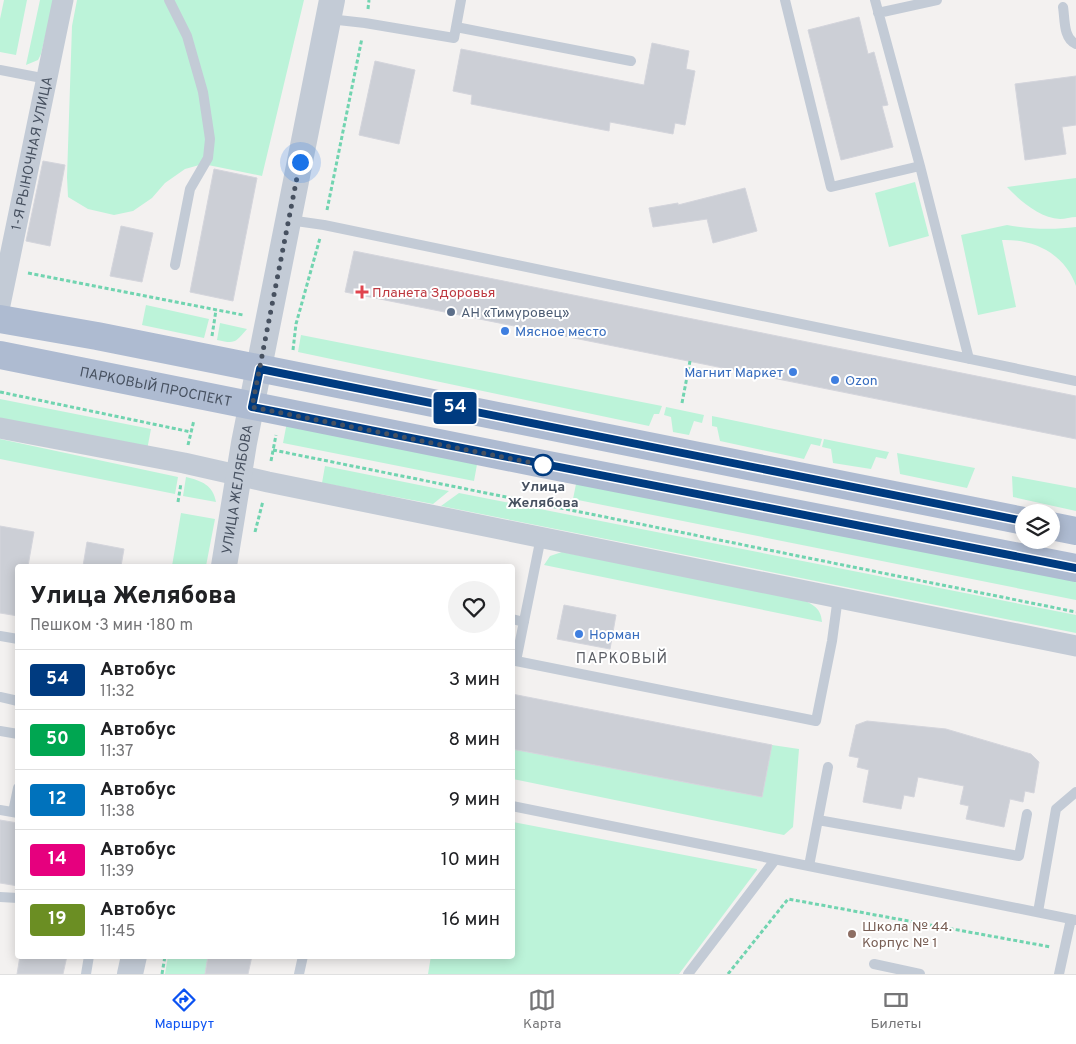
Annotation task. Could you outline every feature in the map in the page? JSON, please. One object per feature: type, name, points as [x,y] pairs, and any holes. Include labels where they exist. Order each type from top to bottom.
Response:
[{"type":"main road","points":[[0,319],[1015,519]]},
{"type":"main road","name":"ПАРКОВЫЙ ПРОСПЕКТ","points":[[0,355],[252,407],[1076,568]]},
{"type":"main road","points":[[1060,528],[1076,531]]},
{"type":"street","name":"1-Я РЫНОЧНАЯ УЛИЦА","points":[[0,305],[63,0]]},
{"type":"street","name":"УЛИЦА ЖЕЛЯБОВА","points":[[228,564],[238,475],[331,10]]},
{"type":"street","points":[[0,428],[1076,646]]},
{"type":"street","points":[[130,974],[133,959]]},
{"type":"lane","points":[[169,0],[186,36],[192,54],[203,92],[210,138],[208,158],[190,189],[175,265]]},
{"type":"lane","points":[[331,10],[365,23],[454,38],[462,0]]},
{"type":"lane","points":[[785,0],[830,187],[920,166]]},
{"type":"lane","points":[[875,0],[969,359]]},
{"type":"lane","points":[[878,13],[937,0]]},
{"type":"lane","points":[[1063,7],[1068,37],[1076,44]]},
{"type":"lane","points":[[456,27],[631,61]]},
{"type":"lane","points":[[0,70],[47,79]]},
{"type":"lane","points":[[289,220],[324,225],[1076,381]]},
{"type":"lane","points":[[541,537],[516,661],[816,721],[832,641],[838,597]]},
{"type":"lane","points":[[515,620],[524,622]]},
{"type":"lane","points":[[0,636],[15,638]]},
{"type":"lane","points":[[0,697],[15,700]]},
{"type":"lane","points":[[0,731],[15,734]]},
{"type":"lane","points":[[809,866],[828,768]]},
{"type":"lane","points":[[1038,912],[1056,809],[1076,792]]},
{"type":"lane","points":[[515,807],[1073,920],[1059,974]]},
{"type":"lane","points":[[0,810],[15,813]]},
{"type":"lane","points":[[818,820],[1019,856],[1027,814]]},
{"type":"lane","points":[[688,974],[775,860]]},
{"type":"lane","points":[[0,897],[15,898]]},
{"type":"lane","points":[[86,974],[88,959]]},
{"type":"lane","points":[[299,974],[302,959]]},
{"type":"lane","points":[[874,964],[920,974]]},
{"type":"path","points":[[292,350],[296,324],[324,225],[369,0]]},
{"type":"path","points":[[7,268],[243,315]]},
{"type":"path","points":[[212,336],[216,310]]},
{"type":"path","points":[[682,403],[690,361]]},
{"type":"path","points":[[0,392],[191,432],[194,420]]},
{"type":"path","points":[[273,450],[1076,612]]},
{"type":"path","points":[[728,974],[788,899],[1065,949]]},
{"type":"path","points":[[162,974],[165,959]]},
{"type":"green space","points":[[4,0],[27,0],[16,55],[0,52],[0,19]]},
{"type":"green space","points":[[40,0],[54,0],[41,54],[38,60],[26,65]]},
{"type":"green space","points":[[77,0],[304,0],[262,176],[203,164],[185,169],[165,183],[152,198],[133,211],[114,215],[88,209],[68,197],[72,26]]},
{"type":"green space","points":[[1076,178],[1076,217],[1064,219],[1045,216],[1024,203],[1007,187]]},
{"type":"green space","points":[[915,182],[929,236],[889,247],[875,193]]},
{"type":"green space","points":[[1007,225],[1041,229],[1076,227],[1076,286],[1064,265],[1047,251],[1026,242],[1002,240],[1016,307],[978,315],[961,235]]},
{"type":"green space","points":[[146,305],[209,319],[204,338],[142,325]]},
{"type":"green space","points":[[220,323],[247,329],[234,341],[217,340]]},
{"type":"green space","points":[[301,335],[662,406],[659,414],[654,414],[649,426],[298,352]]},
{"type":"green space","points":[[0,399],[151,429],[147,450],[0,420]]},
{"type":"green space","points":[[666,407],[704,415],[702,423],[694,421],[689,435],[673,432],[671,417],[664,415]]},
{"type":"green space","points":[[712,416],[822,439],[820,446],[811,444],[804,459],[720,441],[717,427],[712,426]]},
{"type":"green space","points":[[287,422],[478,459],[474,481],[283,443]]},
{"type":"green space","points":[[0,439],[178,477],[175,494],[0,459]]},
{"type":"green space","points":[[824,439],[889,452],[886,459],[876,457],[871,469],[833,463],[831,449],[822,447]]},
{"type":"green space","points":[[897,453],[975,468],[967,488],[900,474]]},
{"type":"green space","points":[[325,466],[449,491],[433,504],[322,483]]},
{"type":"green space","points":[[1012,476],[1076,488],[1076,511],[1060,507],[1060,504],[1044,504],[1013,497]]},
{"type":"green space","points":[[186,477],[206,485],[215,496],[216,502],[183,496]]},
{"type":"green space","points":[[577,479],[1076,579],[1076,600],[573,499]]},
{"type":"green space","points":[[459,493],[1076,615],[1076,633],[441,506]]},
{"type":"green space","points":[[181,513],[215,519],[206,564],[172,564]]},
{"type":"green space","points":[[562,552],[797,598],[814,606],[819,612],[822,622],[544,565],[550,556]]},
{"type":"green space","points":[[772,745],[799,749],[793,827],[784,835],[515,779],[515,750],[762,797]]},
{"type":"green space","points":[[515,822],[757,869],[679,974],[428,974],[430,959],[515,959]]},
{"type":"green space","points":[[168,959],[208,959],[205,974],[165,974]]},
{"type":"building","points":[[859,17],[868,54],[874,52],[888,105],[882,106],[893,147],[841,160],[808,30]]},
{"type":"building","points":[[652,43],[689,51],[686,69],[695,71],[685,125],[675,123],[673,134],[610,122],[609,131],[471,104],[472,95],[453,91],[461,49],[644,85]]},
{"type":"building","points":[[375,61],[415,70],[399,144],[359,135]]},
{"type":"building","points":[[1076,76],[1076,125],[1062,127],[1066,154],[1025,160],[1015,84]]},
{"type":"building","points":[[43,161],[65,165],[50,246],[26,241]]},
{"type":"building","points":[[214,169],[257,178],[233,301],[190,292]]},
{"type":"building","points":[[745,188],[757,231],[713,243],[707,219],[653,227],[649,208],[678,203],[678,205]]},
{"type":"building","points":[[121,226],[153,233],[142,282],[110,276]]},
{"type":"building","points":[[354,251],[1076,396],[1076,439],[345,292]]},
{"type":"building","points":[[0,526],[34,532],[28,564],[15,564],[15,616],[0,613]]},
{"type":"building","points":[[87,542],[124,549],[121,564],[83,564]]},
{"type":"building","points":[[564,605],[616,615],[610,649],[557,639]]},
{"type":"building","points":[[515,695],[772,745],[762,797],[515,750]]},
{"type":"building","points":[[867,721],[946,729],[1031,754],[1039,762],[1034,793],[1025,791],[1023,802],[1010,799],[1004,827],[966,819],[969,806],[960,804],[964,786],[918,777],[914,797],[904,795],[901,809],[863,802],[869,770],[857,767],[859,758],[849,756],[856,725]]},
{"type":"building","points":[[0,820],[15,822],[15,886],[0,883]]},
{"type":"building","points":[[20,959],[66,959],[63,974],[17,974]]},
{"type":"building","points":[[208,959],[251,959],[248,974],[205,974]]},
{"type":"bus line","name":"54","points":[[1015,519],[260,369],[252,407],[1076,568]]},
{"type":"place","name":"Планета Здоровья","points":[[362,292]]},
{"type":"place","name":"АН «Тимуровец»","points":[[451,312]]},
{"type":"place","name":"Мясное место","points":[[505,331]]},
{"type":"place","name":"Магнит Маркет","points":[[793,372]]},
{"type":"place","name":"Ozon","points":[[835,380]]},
{"type":"place","name":"Улица Желябова","points":[[543,465]]},
{"type":"place","name":"Норман","points":[[579,634]]},
{"type":"place","name":"Школа № 44. Корпус № 1","points":[[852,934]]},
{"type":"district","name":"ПАРКОВЫЙ","points":[[622,658]]},
{"type":"route","points":[[300,162],[252,407],[543,465]]}]
